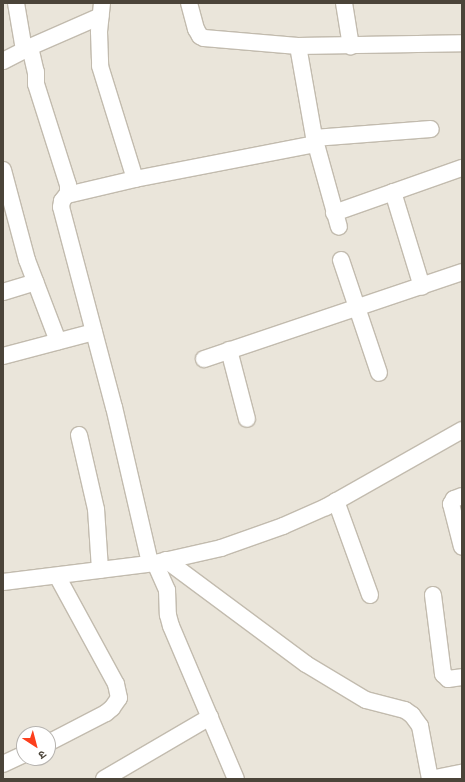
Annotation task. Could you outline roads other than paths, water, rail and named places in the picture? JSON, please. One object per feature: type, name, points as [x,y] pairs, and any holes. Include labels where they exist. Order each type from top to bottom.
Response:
[{"type":"street","points":[[16,3],[27,49],[36,72],[36,84],[68,185],[67,195],[62,201],[61,207],[114,407],[157,562],[167,590],[169,621],[236,779]]},
{"type":"street","points":[[189,3],[198,34],[204,38],[298,46],[462,43]]},
{"type":"street","points":[[344,3],[351,46]]},
{"type":"street","points":[[3,61],[102,10]]},
{"type":"street","points":[[102,10],[99,39],[100,66],[135,179]]},
{"type":"street","points":[[298,46],[314,141],[336,220],[393,192],[462,168]]},
{"type":"street","points":[[67,195],[314,141],[430,130]]},
{"type":"street","points":[[3,170],[27,260],[58,341]]},
{"type":"street","points":[[393,192],[422,287]]},
{"type":"street","points":[[341,260],[379,373]]},
{"type":"street","points":[[204,359],[422,287],[462,272]]},
{"type":"street","points":[[3,292],[36,282]]},
{"type":"street","points":[[3,356],[94,332]]},
{"type":"street","points":[[229,350],[247,419]]},
{"type":"street","points":[[3,582],[157,562],[221,548],[283,526],[336,501],[462,430]]},
{"type":"street","points":[[79,435],[96,509],[100,570]]},
{"type":"street","points":[[462,496],[454,499],[452,504],[462,547]]},
{"type":"street","points":[[336,501],[370,595]]},
{"type":"street","points":[[157,562],[318,672],[366,700],[405,710],[412,715],[420,726],[430,779],[462,773]]},
{"type":"street","points":[[56,739],[106,713],[112,708],[119,698],[116,684],[57,576]]},
{"type":"street","points":[[432,596],[443,674],[448,679],[462,677]]},
{"type":"street","points":[[104,779],[210,718]]},
{"type":"street","points":[[3,764],[16,758]]}]
